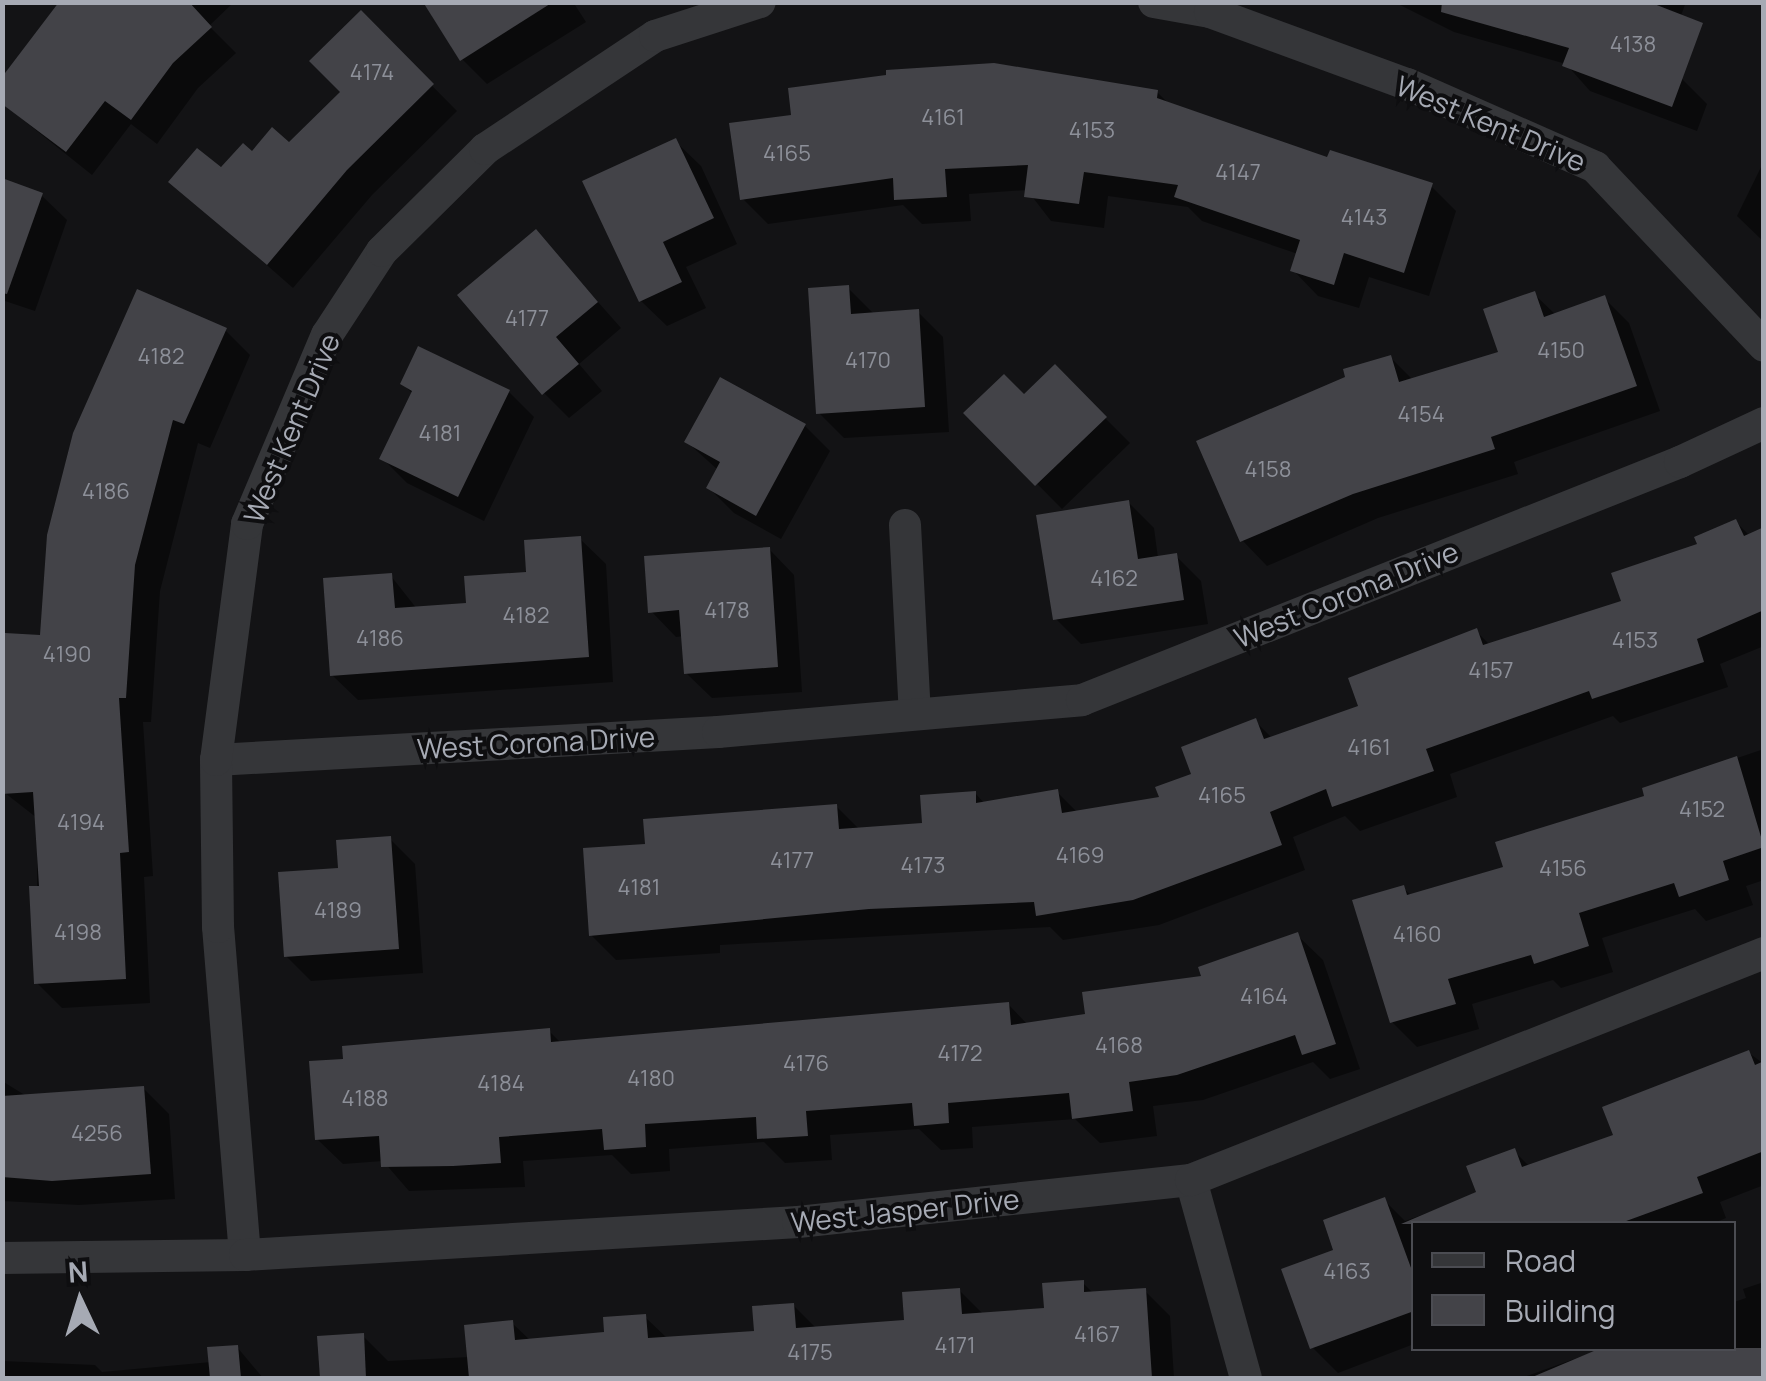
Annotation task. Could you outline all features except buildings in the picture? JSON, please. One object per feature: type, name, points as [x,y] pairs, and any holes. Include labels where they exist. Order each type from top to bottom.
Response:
[{"type":"street","name":"West Kent Drive","points":[[245,1255],[218,927],[216,760],[247,524],[327,334],[382,252],[485,149],[655,36],[760,2]]},
{"type":"street","name":"West Kent Drive","points":[[1154,2],[1210,12],[1407,84],[1595,166],[1764,346]]},
{"type":"street","name":"West Corona Drive","points":[[216,760],[718,732],[1082,700],[1680,462],[1764,423]]},
{"type":"street","points":[[905,525],[915,713]]},
{"type":"street","name":"West Jasper Drive","points":[[2,1258],[245,1255],[798,1222],[1191,1180],[1764,953]]},
{"type":"street","points":[[1191,1180],[1246,1378]]}]
